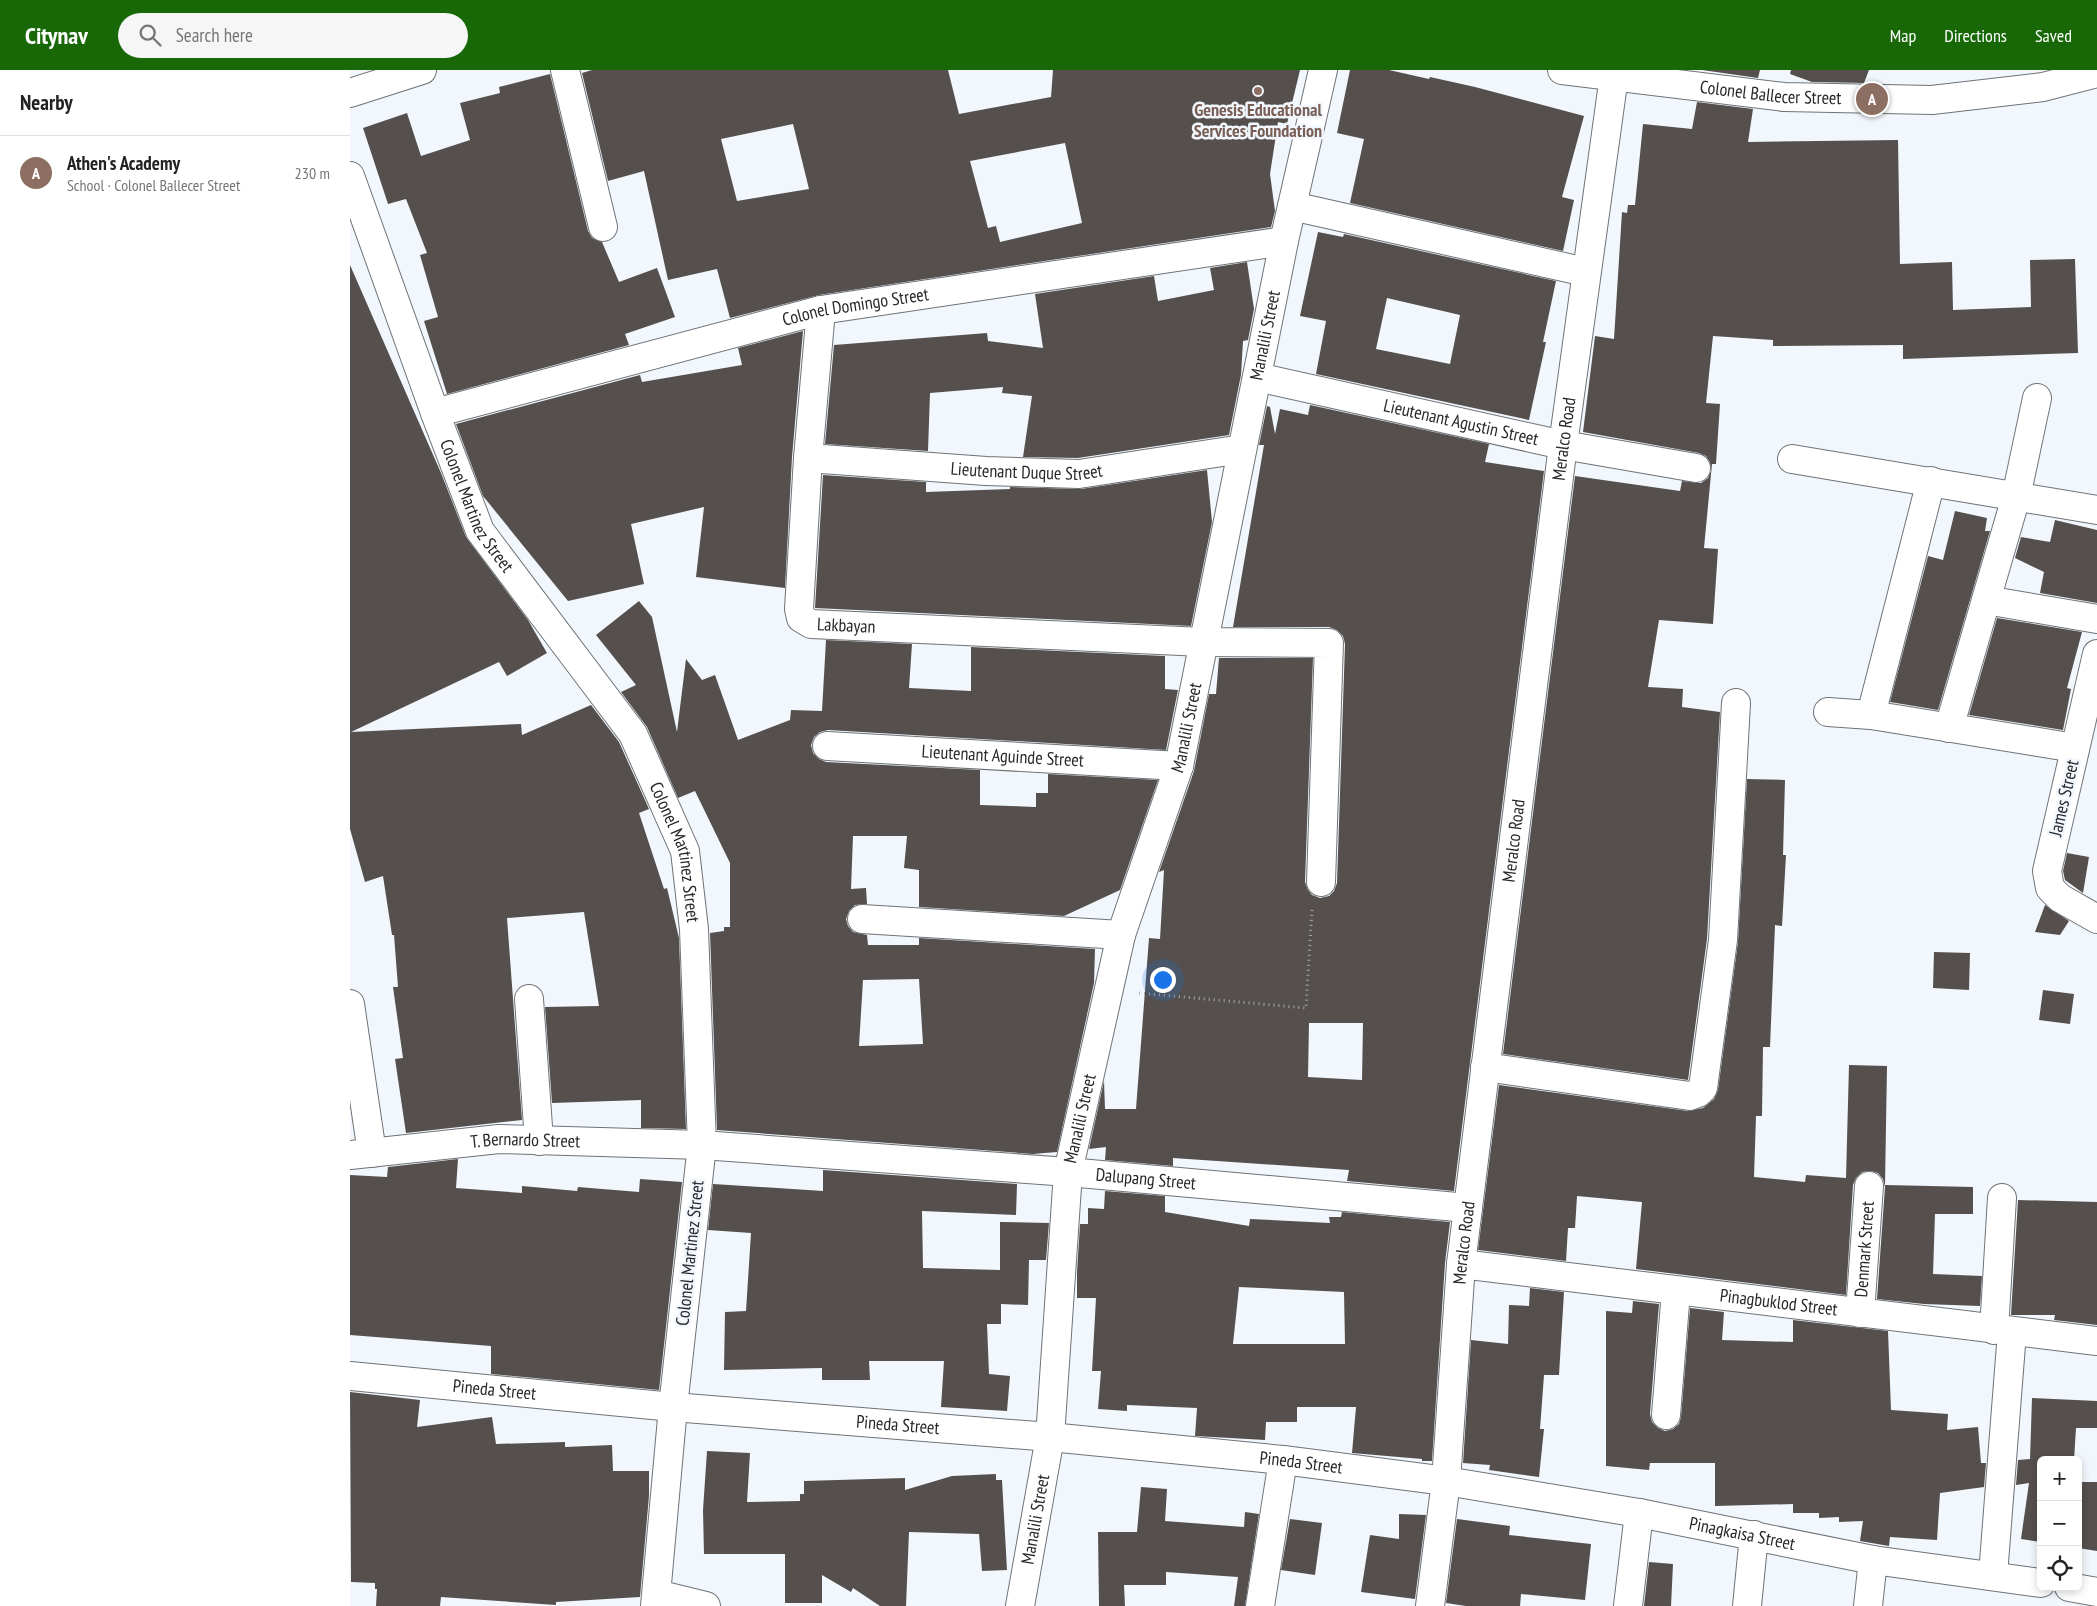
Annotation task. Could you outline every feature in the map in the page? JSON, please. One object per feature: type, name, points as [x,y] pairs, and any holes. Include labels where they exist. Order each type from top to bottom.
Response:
[{"type":"street","points":[[350,93],[422,70]]},
{"type":"street","points":[[565,70],[604,227]]},
{"type":"street","name":"Manalili Street","points":[[1020,1606],[1050,1437],[1068,1172],[1121,935],[1179,766],[1202,642],[1284,241],[1323,70]]},
{"type":"street","name":"Colonel Ballecer Street","points":[[1562,70],[1617,74],[1784,97],[1932,100],[2044,86],[2097,73]]},
{"type":"street","name":"Meralco Road","points":[[1430,1606],[1446,1481],[1461,1264],[1563,445],[1586,272],[1617,74]]},
{"type":"street","name":"Colonel Martinez Street","points":[[350,176],[435,413],[480,530],[633,734],[685,851],[694,929],[702,1145],[673,1407],[656,1600]]},
{"type":"street","points":[[1292,206],[1586,272]]},
{"type":"street","name":"Colonel Domingo Street","points":[[435,413],[821,310],[1284,241]]},
{"type":"street","name":"Lakbayan","points":[[821,310],[808,458],[799,609],[801,618],[811,624],[1202,642]]},
{"type":"street","name":"Lieutenant Agustin Street","points":[[1257,377],[1563,445],[1696,468]]},
{"type":"street","points":[[1949,728],[2016,497],[2037,398]]},
{"type":"street","name":"Lieutenant Duque Street","points":[[808,458],[986,471],[1079,474],[1242,449]]},
{"type":"street","points":[[1792,459],[2097,510]]},
{"type":"street","points":[[1871,715],[1931,481]]},
{"type":"street","points":[[1986,600],[2097,619]]},
{"type":"street","points":[[1202,642],[1329,643],[1321,882]]},
{"type":"street","name":"James Street","points":[[2097,654],[2047,871],[2050,888],[2060,898],[2097,919]]},
{"type":"street","points":[[1485,1068],[1690,1096],[1698,1093],[1703,1088],[1722,940],[1736,702]]},
{"type":"street","points":[[1828,712],[1871,715],[2075,748]]},
{"type":"street","name":"Lieutenant Aguinde Street","points":[[827,746],[1179,766]]},
{"type":"street","points":[[862,919],[1121,935]]},
{"type":"street","points":[[529,999],[539,1141]]},
{"type":"street","points":[[350,1004],[361,1154]]},
{"type":"street","name":"T. Bernardo Street","points":[[361,1154],[499,1139],[702,1145]]},
{"type":"street","name":"Dalupang Street","points":[[702,1145],[1068,1172],[1468,1208]]},
{"type":"street","name":"Denmark Street","points":[[1860,1313],[1869,1186]]},
{"type":"street","points":[[1993,1575],[2003,1331],[2002,1198]]},
{"type":"street","name":"Pinagbuklod Street","points":[[1461,1264],[2097,1342]]},
{"type":"street","points":[[1666,1415],[1676,1290]]},
{"type":"street","name":"Pineda Street","points":[[350,1376],[673,1407],[1050,1437],[1283,1460],[1446,1481]]},
{"type":"street","points":[[1260,1606],[1283,1460]]},
{"type":"street","name":"Pinagkaisa Street","points":[[1446,1481],[1639,1512],[1873,1560],[2037,1582]]},
{"type":"street","points":[[1628,1606],[1639,1512]]},
{"type":"street","points":[[1747,1606],[1754,1535]]},
{"type":"street","points":[[1868,1606],[1873,1560]]},
{"type":"street","points":[[2082,1589],[2097,1592]]},
{"type":"street","points":[[656,1600],[706,1606]]},
{"type":"path","points":[[1108,991],[1306,1008],[1314,893],[1321,882]]},
{"type":"building","points":[[592,70],[948,70],[959,114],[1051,97],[1053,70],[1300,70],[1287,124],[1278,122],[1270,174],[1275,211],[1271,227],[819,295],[730,318],[717,269],[668,280],[644,171],[608,181],[582,73]],"holes":[[[793,124],[809,189],[737,201],[721,139]],[[1065,143],[1082,223],[1000,242],[996,226],[988,228],[970,161]]]},
{"type":"building","points":[[1350,70],[1389,70],[1429,79],[1430,77],[1584,116],[1562,197],[1574,200],[1563,251],[1350,203],[1364,139],[1337,133]]},
{"type":"building","points":[[1702,70],[1760,70],[1758,78]]},
{"type":"building","points":[[1791,70],[1869,70],[1864,83],[1812,82],[1790,74]]},
{"type":"building","points":[[550,74],[588,231],[592,238],[602,242],[619,282],[657,268],[675,317],[625,334],[629,345],[447,394],[424,321],[438,317],[420,255],[427,253],[406,199],[388,204],[363,128],[407,113],[421,156],[470,140],[460,103],[500,93],[499,87]]},
{"type":"building","points":[[1697,102],[1753,109],[1748,142],[1898,140],[1900,264],[1952,262],[1953,310],[2031,307],[2030,260],[2075,259],[2078,353],[1903,359],[1903,345],[1773,346],[1773,340],[1713,336],[1706,403],[1720,404],[1716,464],[1712,464],[1704,548],[1718,549],[1713,624],[1659,620],[1648,687],[1683,689],[1682,707],[1720,712],[1707,939],[1688,1080],[1503,1054],[1575,476],[1680,491],[1682,481],[1701,483],[1708,478],[1711,471],[1710,462],[1706,456],[1699,453],[1583,432],[1595,336],[1614,339],[1622,212],[1627,213],[1628,205],[1635,205],[1643,124],[1692,129]]},
{"type":"building","points":[[1318,232],[1343,237],[1344,234],[1556,281],[1543,342],[1546,342],[1529,420],[1316,374],[1326,321],[1300,316]],"holes":[[[1387,298],[1460,315],[1450,364],[1376,349]]]},
{"type":"building","points":[[1247,262],[1254,309],[1248,340],[1243,341],[1241,375],[1229,435],[1078,458],[1023,457],[1032,396],[1002,393],[1003,387],[930,393],[928,451],[825,444],[834,345],[987,333],[988,341],[1043,348],[1035,294],[1154,276],[1158,301],[1214,290],[1210,268]]},
{"type":"building","points":[[350,265],[441,473],[466,537],[528,620],[547,653],[507,676],[499,662],[351,732],[521,724],[522,735],[591,705],[619,742],[649,809],[639,813],[664,889],[667,888],[679,938],[686,1129],[641,1128],[641,1100],[552,1103],[545,1007],[599,1006],[584,912],[507,918],[522,1120],[406,1133],[395,1059],[403,1058],[393,987],[398,987],[394,935],[392,935],[383,876],[365,882],[350,829]]},
{"type":"building","points":[[803,331],[792,457],[785,588],[696,577],[704,507],[631,524],[644,584],[568,601],[483,496],[456,424],[640,375],[642,382],[742,365],[738,348]]},
{"type":"building","points":[[1310,405],[1489,444],[1485,462],[1544,471],[1454,1191],[1347,1181],[1349,1170],[1173,1158],[1173,1166],[1105,1160],[1106,1147],[1089,1149],[1104,1081],[1105,1109],[1136,1109],[1149,938],[1160,939],[1164,870],[1159,872],[1194,771],[1209,694],[1216,694],[1219,658],[1313,658],[1305,882],[1312,895],[1320,898],[1329,896],[1334,891],[1337,883],[1345,644],[1343,636],[1337,630],[1329,627],[1233,627],[1264,445],[1259,445],[1267,406],[1270,407],[1275,434],[1280,409],[1308,415]],"holes":[[[1309,1023],[1363,1023],[1362,1080],[1308,1077]]]},
{"type":"building","points":[[1207,470],[1212,522],[1191,626],[815,608],[823,475],[926,482],[926,492],[1010,489],[1010,487],[1081,489]]},
{"type":"building","points":[[1955,511],[1987,518],[1985,531],[1990,531],[1938,710],[1890,702],[1928,556],[1943,560]]},
{"type":"building","points":[[2055,520],[2097,530],[2097,603],[2040,593],[2044,572],[2015,558],[2021,537],[2050,542]]},
{"type":"building","points":[[639,601],[652,617],[677,732],[686,659],[702,680],[715,675],[738,740],[790,720],[791,710],[822,711],[826,640],[912,644],[909,688],[971,691],[971,647],[1165,656],[1165,689],[1178,690],[1166,750],[828,730],[820,732],[814,737],[811,745],[813,753],[819,759],[826,762],[980,770],[980,805],[1036,807],[1036,793],[1048,793],[1048,774],[1158,780],[1120,890],[1064,916],[919,907],[919,870],[904,868],[907,836],[853,836],[851,889],[866,888],[867,904],[855,905],[849,911],[846,919],[848,926],[853,932],[867,935],[868,945],[919,945],[919,938],[1095,949],[1094,983],[1057,1152],[1033,1154],[717,1130],[710,933],[724,931],[724,927],[730,927],[730,863],[695,791],[678,798],[647,727],[621,692],[636,685],[596,635]],"holes":[[[919,979],[923,1044],[859,1046],[863,980]]]},
{"type":"building","points":[[1997,618],[2082,632],[2067,688],[2071,689],[2063,730],[1969,715]]},
{"type":"building","points":[[1747,779],[1785,780],[1783,855],[1786,855],[1782,926],[1775,925],[1770,1047],[1763,1047],[1762,1116],[1756,1116],[1754,1177],[1805,1182],[1806,1175],[1846,1178],[1849,1065],[1887,1066],[1885,1185],[1973,1187],[1973,1214],[1935,1214],[1933,1274],[1982,1276],[1980,1306],[1924,1304],[1877,1299],[1885,1187],[1883,1179],[1878,1173],[1871,1171],[1862,1172],[1856,1178],[1853,1185],[1846,1295],[1636,1269],[1642,1202],[1577,1196],[1575,1228],[1568,1228],[1566,1261],[1478,1250],[1499,1085],[1688,1111],[1703,1108],[1714,1099],[1718,1090],[1738,942]]},
{"type":"building","points":[[2067,853],[2089,857],[2083,893],[2065,880],[2063,871]]},
{"type":"building","points":[[2045,905],[2069,921],[2060,935],[2035,932]]},
{"type":"building","points":[[1934,952],[1970,953],[1969,990],[1933,988]]},
{"type":"building","points":[[2043,990],[2074,994],[2070,1024],[2039,1020]]},
{"type":"building","points":[[458,1159],[456,1188],[522,1193],[522,1186],[577,1191],[578,1187],[639,1192],[640,1179],[682,1182],[659,1390],[491,1374],[491,1346],[350,1335],[350,1175],[387,1177],[388,1167]]},
{"type":"building","points":[[823,1170],[1017,1184],[1016,1215],[922,1211],[923,1268],[1000,1270],[1000,1222],[1049,1223],[1046,1260],[1029,1260],[1028,1305],[1001,1304],[1001,1324],[987,1324],[989,1374],[1010,1376],[1007,1411],[941,1407],[944,1361],[869,1361],[870,1380],[822,1380],[822,1368],[724,1370],[725,1312],[746,1311],[751,1233],[708,1230],[713,1184],[823,1191]]},
{"type":"building","points":[[1105,1191],[1165,1196],[1165,1212],[1249,1226],[1250,1219],[1330,1223],[1329,1217],[1341,1217],[1342,1212],[1450,1222],[1445,1263],[1432,1461],[1352,1453],[1356,1407],[1297,1407],[1297,1422],[1266,1422],[1265,1440],[1195,1436],[1197,1408],[1127,1405],[1127,1411],[1098,1409],[1101,1371],[1092,1371],[1096,1298],[1077,1298],[1077,1272],[1080,1224],[1088,1224],[1088,1208],[1104,1209]],"holes":[[[1239,1287],[1344,1292],[1345,1344],[1233,1344]]]},
{"type":"building","points":[[2018,1200],[2097,1202],[2097,1325],[2054,1320],[2055,1315],[2011,1315]]},
{"type":"building","points":[[1530,1288],[1564,1292],[1559,1375],[1544,1375],[1540,1429],[1544,1429],[1539,1477],[1489,1470],[1490,1465],[1463,1463],[1471,1340],[1508,1344],[1509,1305],[1529,1306]]},
{"type":"building","points":[[1633,1301],[1659,1304],[1650,1414],[1652,1422],[1658,1428],[1665,1431],[1673,1429],[1679,1424],[1681,1417],[1690,1308],[1724,1312],[1722,1340],[1793,1342],[1793,1320],[1888,1331],[1891,1410],[1948,1414],[1947,1430],[1978,1427],[1981,1463],[1986,1463],[1984,1487],[1940,1493],[1937,1540],[1890,1537],[1889,1546],[1860,1541],[1863,1521],[1839,1522],[1839,1517],[1819,1518],[1819,1513],[1793,1513],[1793,1504],[1715,1506],[1715,1463],[1650,1463],[1649,1470],[1606,1466],[1606,1311],[1632,1313]]},
{"type":"building","points":[[350,1392],[420,1400],[417,1427],[492,1417],[496,1444],[565,1442],[565,1447],[612,1445],[613,1471],[649,1471],[649,1496],[640,1597],[556,1602],[556,1605],[441,1597],[440,1606],[376,1606],[377,1589],[375,1589],[375,1583],[351,1582]]},
{"type":"building","points":[[2032,1398],[2097,1401],[2097,1428],[2076,1428],[2074,1456],[2037,1456],[2037,1541],[2021,1539],[2029,1483],[2016,1485],[2018,1460],[2030,1459]]},
{"type":"building","points":[[707,1451],[750,1453],[747,1502],[800,1501],[800,1494],[804,1494],[804,1481],[905,1478],[905,1490],[952,1476],[996,1474],[996,1480],[1002,1480],[1007,1570],[982,1571],[979,1534],[909,1532],[906,1606],[880,1606],[853,1588],[851,1592],[822,1575],[822,1603],[785,1603],[785,1554],[704,1554],[703,1510]]},
{"type":"building","points":[[2082,1482],[2097,1482],[2097,1551],[2082,1549]]},
{"type":"building","points":[[1141,1487],[1167,1489],[1165,1521],[1244,1527],[1245,1512],[1259,1514],[1245,1606],[1234,1606],[1238,1577],[1166,1572],[1166,1585],[1124,1585],[1125,1606],[1099,1606],[1098,1532],[1137,1532]]},
{"type":"building","points":[[1399,1514],[1426,1515],[1415,1599],[1361,1592],[1370,1535],[1399,1539]]},
{"type":"building","points":[[1290,1519],[1322,1523],[1315,1575],[1281,1570]]},
{"type":"building","points":[[1457,1519],[1510,1526],[1509,1535],[1591,1544],[1585,1600],[1521,1594],[1520,1606],[1466,1606],[1446,1603]]},
{"type":"building","points":[[1649,1562],[1673,1564],[1671,1606],[1644,1606]]},
{"type":"place","name":"Genesis Educational Services Foundation","points":[[1258,91]]},
{"type":"place","name":"Athen's Academy","points":[[1872,99]]}]
